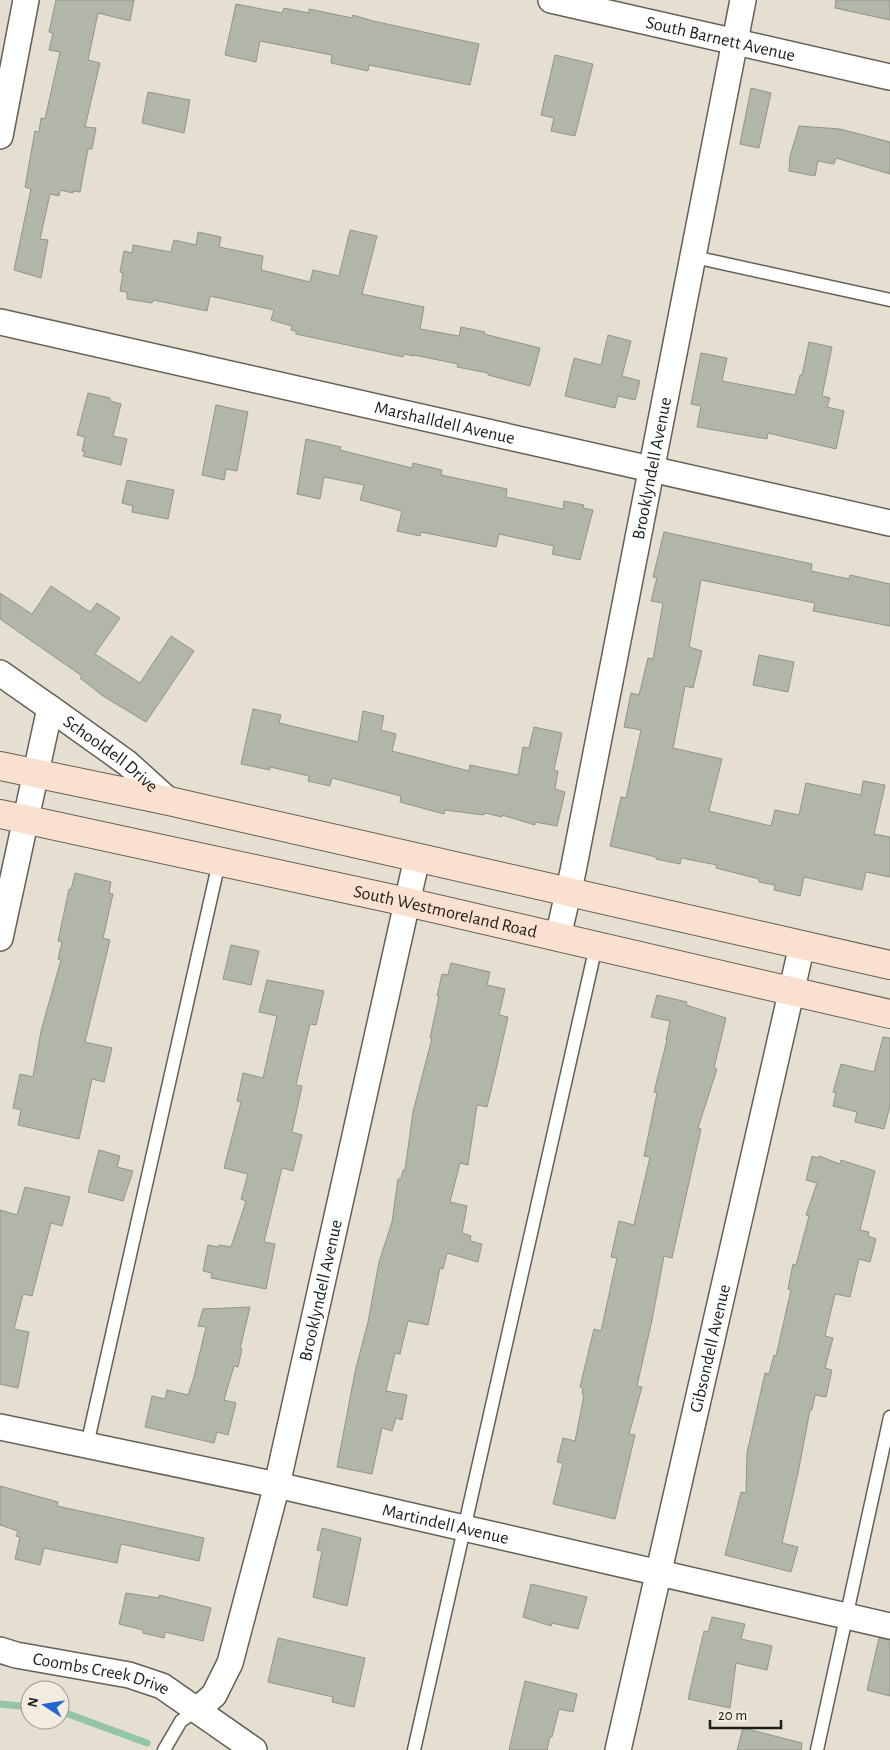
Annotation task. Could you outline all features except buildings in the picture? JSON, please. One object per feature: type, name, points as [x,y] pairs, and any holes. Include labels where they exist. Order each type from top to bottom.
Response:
[{"type":"main road","points":[[0,766],[170,801],[890,965]]},
{"type":"main road","name":"South Westmoreland Road","points":[[13,817],[407,902],[890,1014]]},
{"type":"street","points":[[0,136],[26,0]]},
{"type":"street","name":"South Barnett Avenue","points":[[551,0],[890,76]]},
{"type":"street","name":"Brooklyndell Avenue","points":[[558,937],[694,257],[743,0]]},
{"type":"street","name":"Marshalldell Avenue","points":[[0,322],[890,523]]},
{"type":"street","name":"Schooldell Drive","points":[[0,673],[128,763],[170,801]]},
{"type":"street","name":"Schooldell Drive","points":[[0,938],[13,817],[36,773],[50,708]]},
{"type":"street","name":"Brooklyndell Avenue","points":[[197,1710],[214,1695],[230,1663],[277,1486],[418,858]]},
{"type":"street","name":"Gibsondell Avenue","points":[[618,1750],[802,945]]},
{"type":"street","name":"Martindell Avenue","points":[[0,1427],[277,1486],[890,1626]]},
{"type":"street","name":"Coombs Creek Drive","points":[[0,1650],[16,1655],[129,1675],[162,1686],[254,1750]]},
{"type":"lane","points":[[694,257],[890,300]]},
{"type":"lane","points":[[87,1446],[219,862]]},
{"type":"lane","points":[[414,1750],[596,946]]},
{"type":"lane","points":[[816,1750],[890,1417]]},
{"type":"lane","name":"Coombs Creek Drive","points":[[164,1750],[181,1721],[197,1710]]},
{"type":"waterway","points":[[0,1704],[20,1706]]},
{"type":"waterway","points":[[70,1715],[147,1743]]}]
